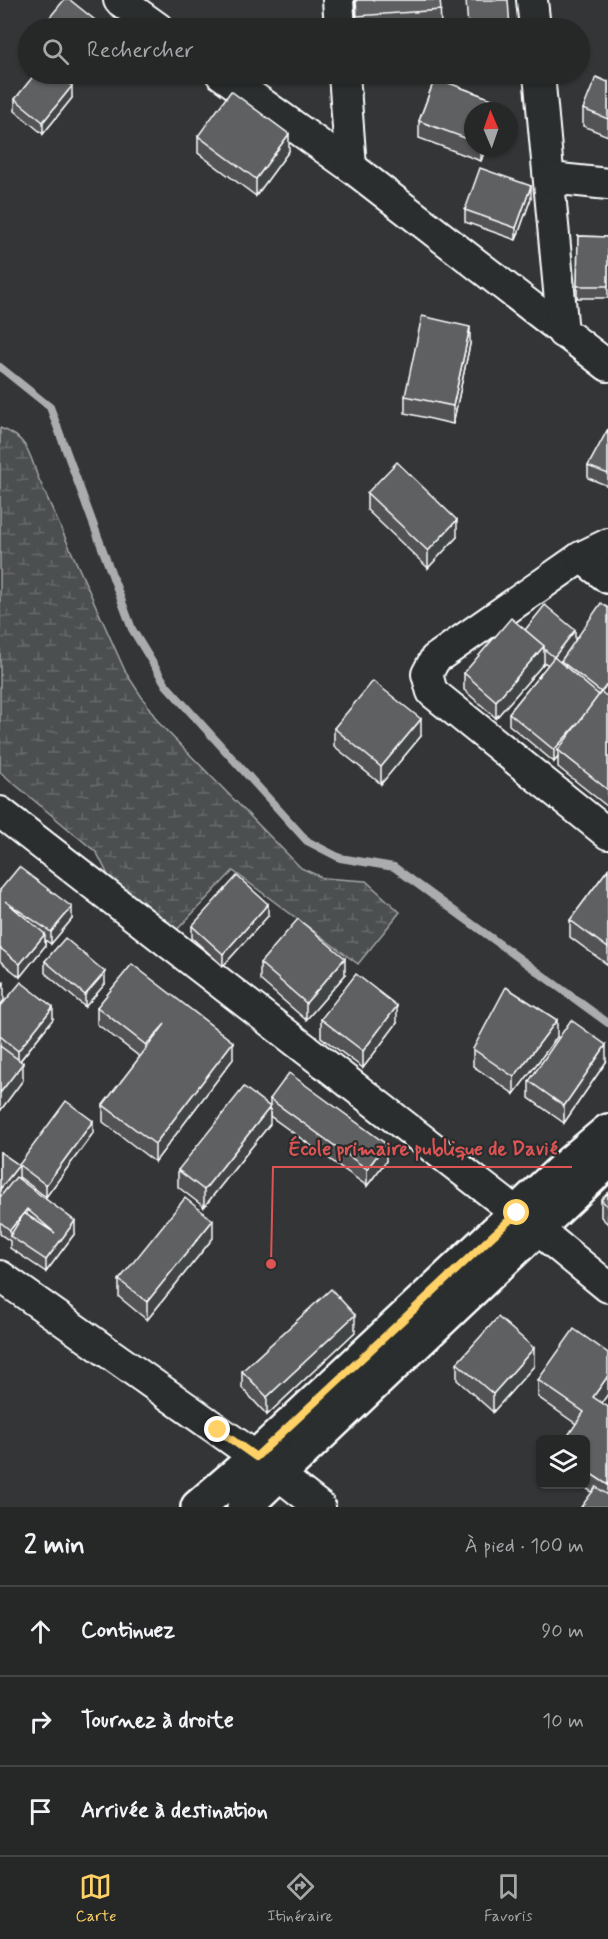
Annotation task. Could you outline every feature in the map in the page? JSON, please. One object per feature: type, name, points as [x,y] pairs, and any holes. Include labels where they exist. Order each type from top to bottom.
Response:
[{"type":"main road","points":[[526,1221],[564,1168],[608,1131]]},
{"type":"main road","points":[[198,1507],[268,1466],[526,1221],[608,1161]]},
{"type":"main road","points":[[244,1507],[268,1466]]},
{"type":"street","points":[[119,0],[145,18]]},
{"type":"street","points":[[338,0],[339,18]]},
{"type":"street","points":[[532,0],[534,18]]},
{"type":"street","points":[[235,84],[351,167],[608,366]]},
{"type":"street","points":[[345,84],[351,167]]},
{"type":"street","points":[[540,84],[563,333]]},
{"type":"street","points":[[550,178],[608,184]]},
{"type":"street","points":[[608,544],[581,557],[435,659],[427,674],[432,692],[608,834]]},
{"type":"street","points":[[581,557],[608,578]]},
{"type":"street","points":[[0,812],[608,1287]]},
{"type":"street","points":[[0,1276],[268,1466],[320,1507]]},
{"type":"green space","points":[[0,428],[15,435],[29,452],[37,475],[126,673],[159,723],[301,868],[323,878],[366,881],[400,912],[358,964],[233,871],[172,935],[113,885],[97,853],[0,772]]},
{"type":"building","points":[[64,0],[70,0],[92,18],[49,18]]},
{"type":"building","points":[[356,0],[440,0],[441,10],[357,16]]},
{"type":"building","points":[[466,0],[508,0],[509,18],[467,18]]},
{"type":"building","points":[[596,77],[608,82],[608,119],[583,109]]},
{"type":"building","points":[[27,84],[69,84],[72,86],[43,122],[15,99]]},
{"type":"building","points":[[433,84],[451,84],[497,101],[464,102],[464,138],[419,121]]},
{"type":"building","points":[[231,91],[289,134],[256,179],[198,136]]},
{"type":"building","points":[[480,168],[531,186],[516,228],[465,210]]},
{"type":"building","points":[[578,236],[608,237],[608,286],[577,286]]},
{"type":"building","points":[[422,316],[470,327],[453,406],[405,396]]},
{"type":"building","points":[[608,429],[608,474],[588,466]]},
{"type":"building","points":[[397,462],[457,520],[428,551],[367,493]]},
{"type":"building","points":[[601,603],[608,608],[608,683],[601,692],[561,661]]},
{"type":"building","points":[[545,605],[575,630],[554,657],[525,630]]},
{"type":"building","points":[[511,618],[544,646],[496,701],[464,673]]},
{"type":"building","points":[[554,657],[599,695],[554,750],[509,713]]},
{"type":"building","points":[[373,681],[421,719],[381,767],[334,728]]},
{"type":"building","points":[[601,692],[608,697],[608,790],[558,750]]},
{"type":"building","points":[[19,867],[72,907],[51,932],[5,901],[45,934],[20,964],[0,948],[0,890]]},
{"type":"building","points":[[608,869],[608,948],[570,920]]},
{"type":"building","points":[[237,876],[268,904],[223,954],[192,926]]},
{"type":"building","points":[[298,919],[345,958],[306,1003],[260,963]]},
{"type":"building","points":[[65,938],[105,972],[85,995],[45,961]]},
{"type":"building","points":[[132,964],[233,1042],[155,1144],[103,1105],[165,1024],[146,1045],[97,1007]]},
{"type":"building","points":[[356,974],[397,1006],[363,1051],[321,1019]]},
{"type":"building","points":[[21,982],[53,1007],[18,1051],[0,1036],[0,1007]]},
{"type":"building","points":[[506,987],[557,1020],[514,1077],[473,1049]]},
{"type":"building","points":[[571,1020],[606,1045],[564,1106],[529,1081]]},
{"type":"building","points":[[0,1046],[23,1063],[0,1093]]},
{"type":"building","points":[[289,1073],[386,1144],[367,1169],[270,1099]]},
{"type":"building","points":[[244,1087],[270,1107],[204,1190],[178,1170]]},
{"type":"building","points":[[66,1101],[93,1121],[46,1185],[19,1165]]},
{"type":"building","points":[[0,1152],[19,1165],[0,1189]]},
{"type":"building","points":[[16,1177],[75,1221],[46,1260],[10,1236],[24,1213],[55,1233],[27,1209],[10,1230],[0,1222],[0,1197]]},
{"type":"building","points":[[608,1193],[608,1207],[601,1200]]},
{"type":"building","points":[[185,1198],[213,1220],[147,1302],[119,1280]]},
{"type":"building","points":[[331,1289],[355,1315],[267,1397],[242,1371]]},
{"type":"building","points":[[498,1317],[534,1348],[493,1394],[457,1363]]},
{"type":"building","points":[[574,1329],[608,1353],[608,1376],[593,1397],[608,1407],[608,1485],[590,1473],[590,1435],[568,1435],[584,1412],[538,1380]]},
{"type":"building","points":[[596,1487],[608,1495],[608,1507],[581,1507]]},
{"type":"waterway","points":[[0,367],[50,407],[132,629],[166,685],[307,841],[340,858],[394,867],[608,1023]]},
{"type":"place","name":"École primaire publique de Davié","points":[[271,1264]]},
{"type":"route","points":[[218,1430],[256,1457],[517,1213]]}]
